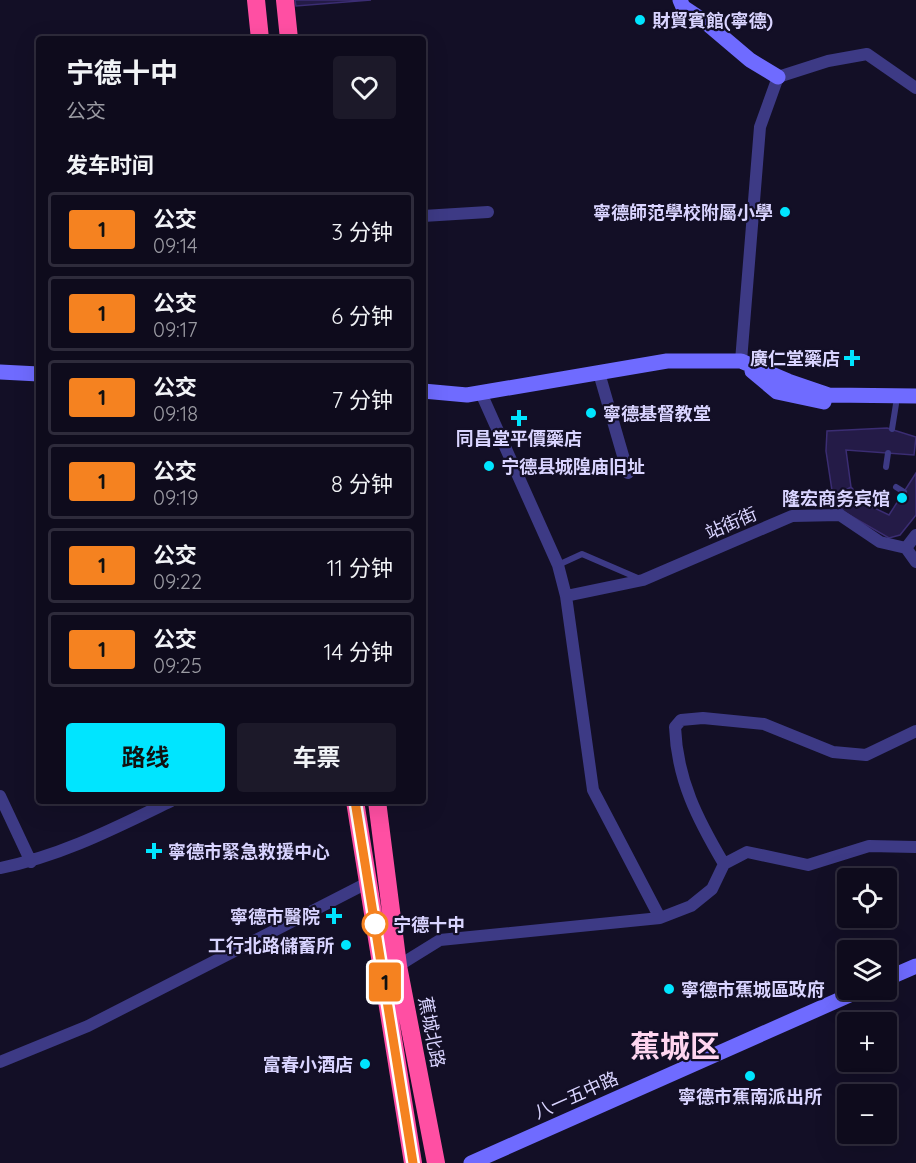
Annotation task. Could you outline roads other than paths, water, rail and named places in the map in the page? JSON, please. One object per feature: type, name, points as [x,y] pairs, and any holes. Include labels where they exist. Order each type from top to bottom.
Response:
[{"type":"highway","points":[[256,0],[260,36]]},
{"type":"highway","points":[[285,0],[289,36]]},
{"type":"highway","name":"蕉城北路","points":[[355,804],[413,1163]]},
{"type":"highway","name":"蕉城北路","points":[[377,804],[398,966],[436,1163]]},
{"type":"street","points":[[680,0],[683,7],[704,21],[750,60],[778,77],[828,61],[867,54],[916,88]]},
{"type":"street","points":[[741,361],[760,127],[778,77]]},
{"type":"street","points":[[426,216],[488,213]]},
{"type":"street","points":[[741,361],[777,392],[831,403],[916,406]]},
{"type":"street","points":[[426,392],[467,395],[667,362],[741,361],[829,395],[916,396]]},
{"type":"street","points":[[0,372],[36,374]]},
{"type":"street","points":[[599,373],[628,473]]},
{"type":"street","points":[[481,393],[558,565],[566,596],[593,790],[660,918]]},
{"type":"street","name":"站街街","points":[[566,596],[643,580],[792,516],[840,515],[880,542],[906,548]]},
{"type":"street","points":[[916,535],[906,548],[916,562]]},
{"type":"street","points":[[724,864],[699,823],[687,792],[676,752],[675,727],[681,720],[704,718],[764,724],[833,752],[866,754],[916,731]]},
{"type":"street","points":[[0,796],[31,862]]},
{"type":"street","points":[[0,868],[31,862],[86,842],[165,804]]},
{"type":"street","points":[[398,966],[440,940],[660,918],[691,906],[712,889],[724,864],[747,852],[808,865],[868,846],[916,847]]},
{"type":"street","points":[[0,1062],[88,1026],[367,883]]},
{"type":"street","points":[[897,974],[916,966]]},
{"type":"street","name":"八一五中路","points":[[471,1163],[838,1000]]},
{"type":"lane","points":[[892,429],[896,404]]},
{"type":"lane","points":[[886,467],[888,453]]},
{"type":"lane","points":[[896,487],[904,492]]},
{"type":"lane","points":[[558,565],[582,554],[643,580]]},
{"type":"place","name":"財貿賓館(寧德)","points":[[640,20]]},
{"type":"place","name":"寧德師范學校附屬小學","points":[[785,212]]},
{"type":"place","name":"廣仁堂藥店","points":[[852,358]]},
{"type":"place","name":"寧德基督教堂","points":[[591,413]]},
{"type":"place","name":"同昌堂平價藥店","points":[[519,418]]},
{"type":"place","name":"宁德县城隍庙旧址","points":[[489,466]]},
{"type":"place","name":"隆宏商务宾馆","points":[[902,498]]},
{"type":"place","name":"寧德市緊急救援中心","points":[[154,851]]},
{"type":"place","name":"寧德市醫院","points":[[334,916]]},
{"type":"place","name":"宁德十中","points":[[375,924]]},
{"type":"place","name":"工行北路儲蓄所","points":[[346,945]]},
{"type":"place","name":"寧德市蕉城區政府","points":[[669,989]]},
{"type":"place","name":"富春小酒店","points":[[365,1064]]},
{"type":"place","name":"寧德市蕉南派出所","points":[[750,1076]]},
{"type":"district","name":"蕉城区","points":[[675,1046]]}]
